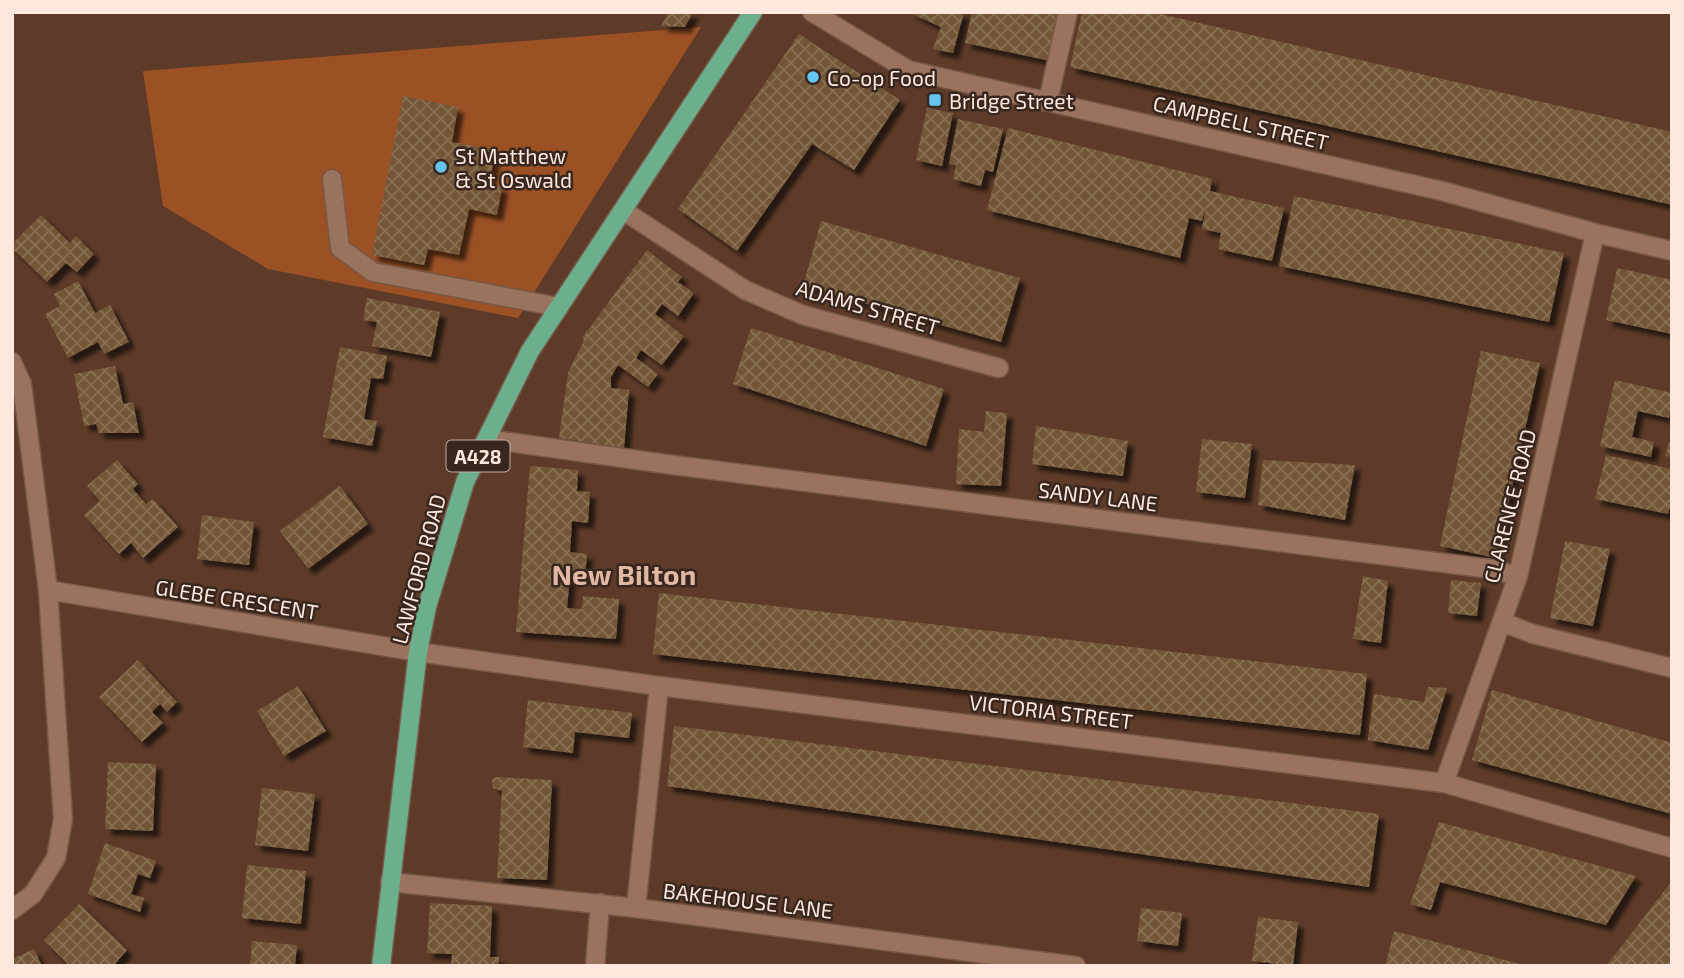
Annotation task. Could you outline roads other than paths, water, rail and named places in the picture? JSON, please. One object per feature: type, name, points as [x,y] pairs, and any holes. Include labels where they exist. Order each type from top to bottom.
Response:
[{"type":"main road","name":"LAWFORD ROAD","points":[[381,966],[418,652],[427,607],[466,482],[530,351],[752,12]]},
{"type":"street","name":"CAMPBELL STREET","points":[[813,12],[908,70],[1442,191],[1672,251]]},
{"type":"street","points":[[1048,101],[1068,12]]},
{"type":"street","points":[[332,179],[340,248],[373,272],[559,307]]},
{"type":"street","name":"ADAMS STREET","points":[[624,211],[745,290],[803,315],[999,368]]},
{"type":"street","name":"CLARENCE ROAD","points":[[1444,783],[1518,576],[1595,233]]},
{"type":"street","points":[[12,362],[22,384],[48,590],[63,818],[56,858],[33,894],[12,910]]},
{"type":"street","name":"SANDY LANE","points":[[487,439],[1491,569],[1518,576]]},
{"type":"street","name":"GLEBE CRESCENT","points":[[48,590],[418,652]]},
{"type":"street","points":[[1502,622],[1534,634],[1672,668]]},
{"type":"street","name":"VICTORIA STREET","points":[[418,652],[659,686],[1444,783],[1672,848]]},
{"type":"street","name":"BAKEHOUSE LANE","points":[[659,686],[636,908],[1076,966]]},
{"type":"street","points":[[390,882],[636,908]]},
{"type":"street","points":[[594,966],[600,903]]},
{"type":"place","name":"Co-op Food","points":[[813,77]]},
{"type":"place","name":"Bridge Street","points":[[935,100]]},
{"type":"place","name":"St Matthew & St Oswald","points":[[441,167]]},
{"type":"district","name":"New Bilton","points":[[624,574]]}]
